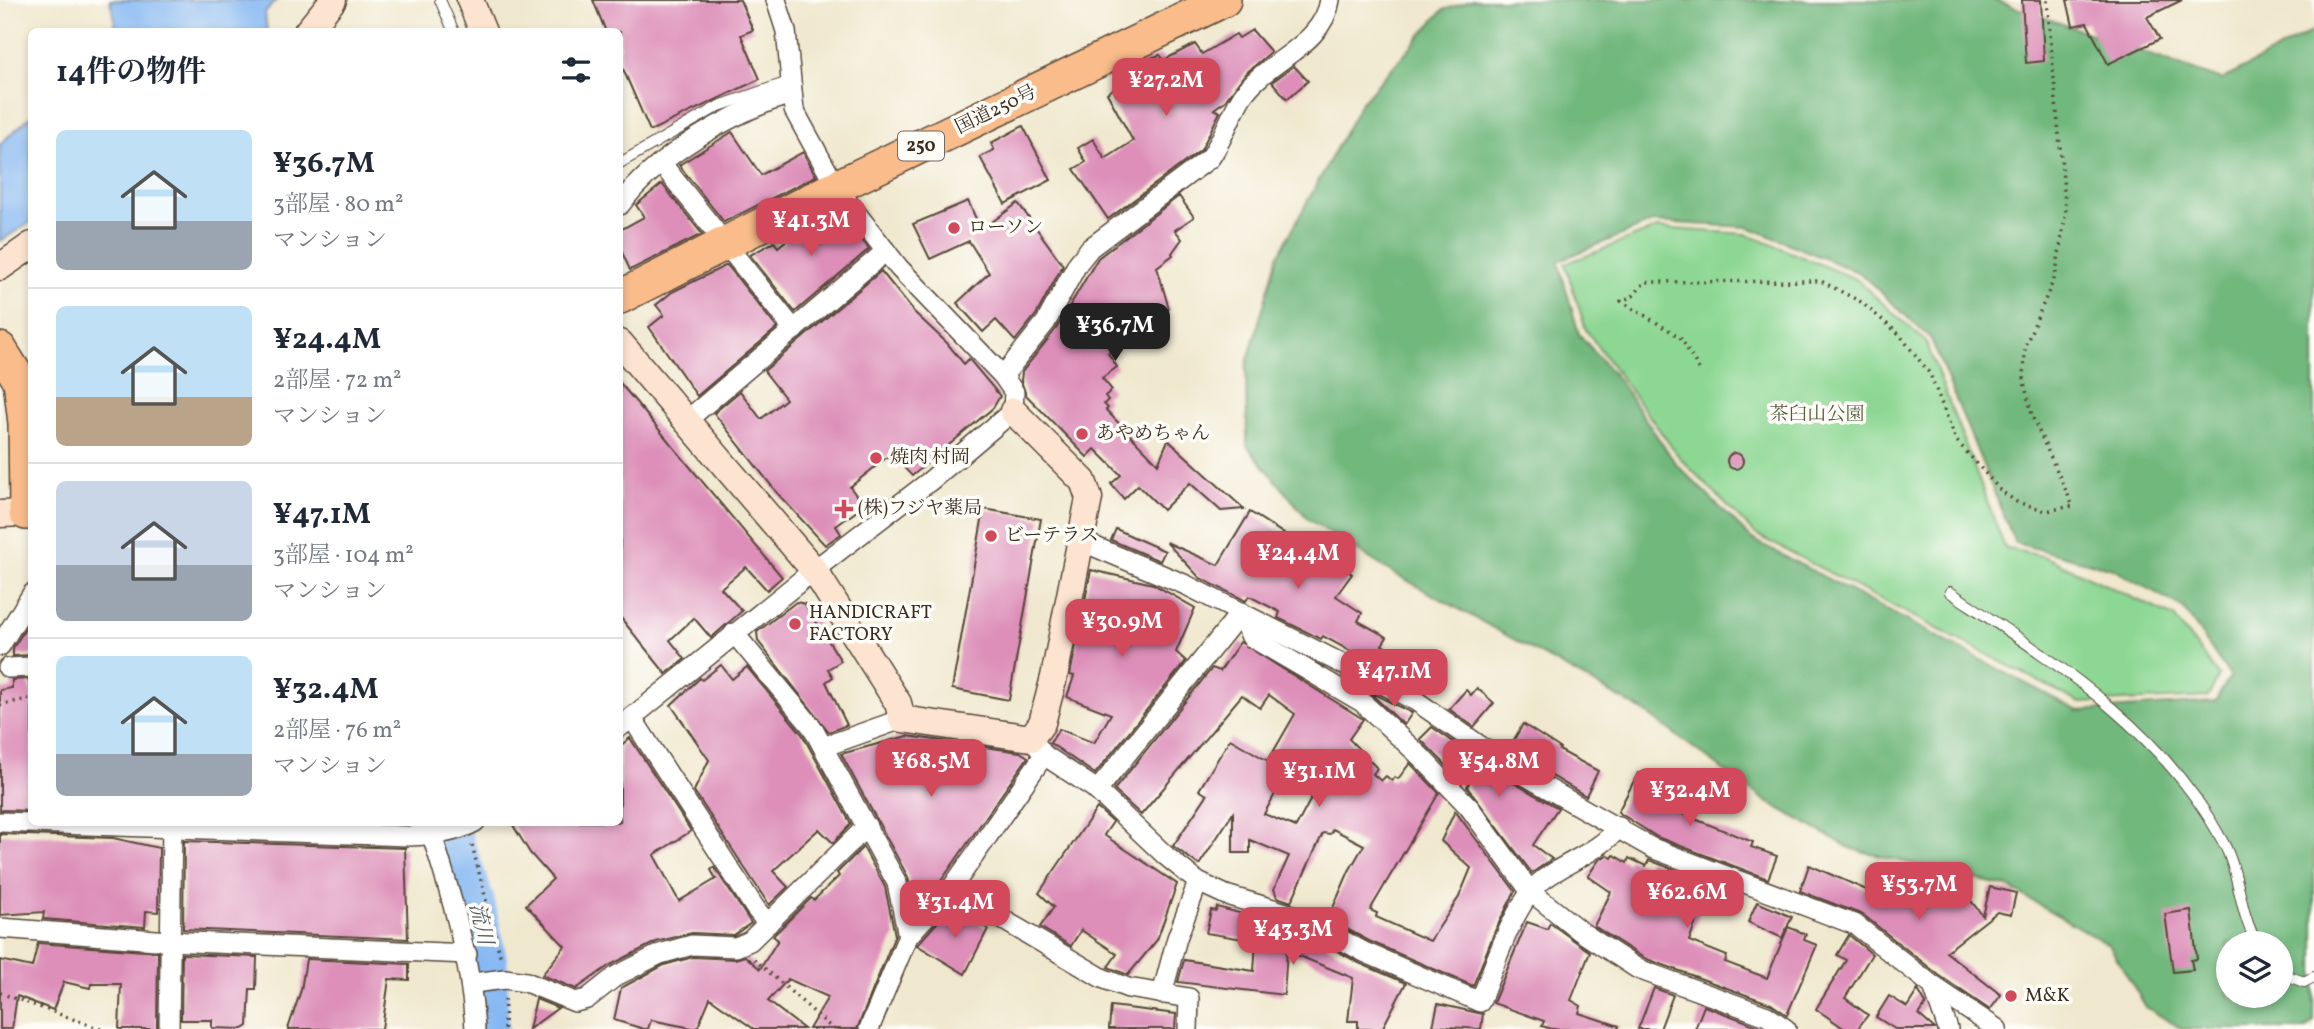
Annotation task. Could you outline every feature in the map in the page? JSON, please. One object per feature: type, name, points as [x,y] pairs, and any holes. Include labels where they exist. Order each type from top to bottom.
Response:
[{"type":"highway","name":"国道250号","points":[[623,295],[836,187],[1224,0]]},
{"type":"highway","points":[[0,349],[20,382],[25,423],[19,513]]},
{"type":"street","points":[[310,28],[334,0]]},
{"type":"street","points":[[470,0],[481,28]]},
{"type":"street","points":[[768,924],[626,723],[814,569],[930,481],[1013,411],[1014,393],[1003,376],[947,321],[886,251],[836,187],[794,110],[786,31],[776,0]]},
{"type":"street","points":[[1003,376],[1046,322],[1078,263],[1090,248],[1210,158],[1223,141],[1243,95],[1263,74],[1309,38],[1328,16],[1330,0]]},
{"type":"street","points":[[623,202],[685,146],[791,88]]},
{"type":"street","points":[[662,164],[793,330]]},
{"type":"street","points":[[0,267],[28,248]]},
{"type":"street","points":[[686,421],[886,251]]},
{"type":"street","points":[[623,347],[814,569],[898,703],[902,719]]},
{"type":"street","points":[[869,1029],[908,936],[951,889],[1037,746],[1054,677],[1088,498],[1083,481],[1013,411]]},
{"type":"street","points":[[1081,541],[1186,585],[1416,701],[1512,768],[1619,827],[1652,849],[1856,925],[1933,986],[1997,1029]]},
{"type":"street","points":[[0,646],[28,600]]},
{"type":"street","points":[[1097,791],[1241,612]]},
{"type":"street","points":[[1241,612],[1251,637],[1362,702],[1421,757],[1469,807],[1530,891],[1580,931],[1638,969],[1768,1016],[1786,1029]]},
{"type":"street","points":[[734,633],[812,727],[897,883],[908,936]]},
{"type":"street","points":[[8,668],[28,667]]},
{"type":"street","points":[[823,747],[902,719],[935,722],[1014,738],[1037,746],[1097,791],[1166,856],[1198,882],[1226,895],[1300,917],[1364,952],[1480,1002],[1530,891],[1544,879],[1607,842],[1619,827]]},
{"type":"street","points":[[0,822],[28,822]]},
{"type":"street","points":[[169,1029],[172,826]]},
{"type":"street","points":[[216,826],[433,831],[468,826]]},
{"type":"street","points":[[433,831],[467,954],[490,980],[526,982],[575,1002],[587,999],[617,976],[660,954],[692,944],[741,945],[750,941],[867,826]]},
{"type":"street","points":[[1162,994],[1177,938],[1198,882]]},
{"type":"street","points":[[951,889],[1102,978],[1128,988],[1189,998],[1188,1029]]},
{"type":"street","points":[[0,928],[169,941],[467,954]]},
{"type":"street","points":[[475,1029],[490,980]]},
{"type":"street","points":[[1933,986],[1948,1029]]},
{"type":"lane","points":[[440,0],[452,28]]},
{"type":"lane","points":[[623,161],[719,106],[791,88]]},
{"type":"lane","points":[[1950,592],[2062,667],[2149,741],[2192,790],[2225,845],[2253,931]]},
{"type":"lane","points":[[2293,978],[2304,982],[2314,977]]},
{"type":"path","points":[[1699,369],[1680,337],[1621,301],[1633,296],[1645,282],[1821,281],[1861,302],[1899,334],[1930,374],[1956,440],[2001,491],[2017,502],[2046,511],[2073,506],[2032,416],[2024,382],[2025,345],[2055,277],[2066,213],[2047,0]]},
{"type":"path","points":[[0,705],[28,699]]},
{"type":"path","points":[[468,826],[490,980],[504,1029]]},
{"type":"path","points":[[741,945],[834,1029]]},
{"type":"path","points":[[0,993],[101,1029]]},
{"type":"green space","points":[[1473,0],[1994,0],[2222,80],[2314,30],[2314,1021],[2305,1029],[2182,1029],[2146,1007],[2109,945],[2008,887],[1852,849],[1767,802],[1642,710],[1388,570],[1308,519],[1247,446],[1246,367],[1278,256],[1360,104],[1443,10]],"holes":[[[1653,222],[1748,227],[1860,273],[1931,339],[2015,543],[2113,569],[2183,608],[2230,676],[2215,702],[2078,711],[1752,539],[1676,464],[1620,382],[1579,334],[1558,261]]]},
{"type":"green space","name":"茶臼山公園","points":[[1657,228],[1746,234],[1856,279],[1926,342],[2005,548],[2046,557],[2174,617],[2219,676],[2208,697],[2080,703],[1755,534],[1680,458],[1586,330],[1565,264]]},
{"type":"water","points":[[110,0],[276,0],[265,13],[267,28],[113,28],[115,21]]},
{"type":"water","points":[[28,119],[28,224],[0,241],[0,144]]},
{"type":"building","points":[[593,0],[740,0],[753,30],[741,35],[760,79],[650,131],[623,69],[623,28],[604,28]]},
{"type":"building","points":[[2022,0],[2041,0],[2044,61],[2026,63]]},
{"type":"building","points":[[2067,0],[2182,0],[2147,17],[2160,39],[2108,64],[2087,23],[2073,26]]},
{"type":"building","points":[[1252,30],[1271,52],[1245,74],[1225,101],[1214,109],[1220,112],[1201,150],[1108,219],[1074,169],[1086,162],[1078,148],[1093,139],[1105,159],[1133,141],[1107,93],[1144,70],[1141,61],[1160,55],[1164,60],[1195,44],[1202,54],[1236,34],[1239,38]]},
{"type":"building","points":[[1294,66],[1308,81],[1287,99],[1272,82]]},
{"type":"building","points":[[1023,126],[1051,180],[1005,204],[980,157],[994,150],[991,143]]},
{"type":"building","points":[[732,132],[761,175],[803,152],[816,176],[724,222],[679,165]]},
{"type":"building","points":[[662,184],[702,234],[630,270],[623,255],[623,228],[644,217],[636,205]]},
{"type":"building","points":[[1179,196],[1194,217],[1175,230],[1182,239],[1173,255],[1157,267],[1169,309],[1156,318],[1150,308],[1120,329],[1128,340],[1108,353],[1117,367],[1102,378],[1112,390],[1105,396],[1108,400],[1104,404],[1108,408],[1106,410],[1158,464],[1168,440],[1244,509],[1221,511],[1190,483],[1163,510],[1138,485],[1124,499],[1111,484],[1121,475],[1095,449],[1087,457],[1026,395],[1021,381],[1022,372],[1056,329],[1098,258]]},
{"type":"building","points":[[968,201],[981,230],[1018,203],[1063,265],[1036,315],[1015,341],[996,320],[983,332],[957,303],[989,273],[969,241],[930,259],[913,224]]},
{"type":"building","points":[[838,210],[869,249],[795,312],[750,255],[774,242],[778,247],[798,231]]},
{"type":"building","points":[[727,265],[777,328],[697,396],[649,327],[664,315],[656,305],[672,292]]},
{"type":"building","points":[[881,271],[914,312],[947,343],[964,364],[969,359],[1000,396],[993,408],[912,476],[891,454],[850,487],[864,506],[836,526],[841,534],[825,545],[778,494],[714,413],[740,391],[761,419],[786,399],[764,371]]},
{"type":"building","points":[[623,387],[782,577],[767,590],[746,567],[721,588],[742,611],[711,638],[694,618],[670,640],[685,659],[666,674],[623,621]]},
{"type":"building","points":[[1732,453],[1738,453],[1743,461],[1741,467],[1732,469],[1727,464],[1727,458]]},
{"type":"building","points":[[984,509],[1041,519],[1009,700],[952,689]]},
{"type":"building","points":[[1250,512],[1306,548],[1310,543],[1352,574],[1336,596],[1362,613],[1358,621],[1387,637],[1382,645],[1432,681],[1425,692],[1323,636],[1321,639],[1278,618],[1280,612],[1249,596],[1246,601],[1200,578],[1166,542],[1218,565]]},
{"type":"building","points":[[1116,529],[1165,551],[1160,561],[1111,540]]},
{"type":"building","points":[[1091,570],[1153,584],[1195,608],[1176,652],[1186,661],[1095,774],[1050,743],[1059,729],[1094,743],[1111,714],[1067,697],[1074,676],[1070,675]]},
{"type":"building","points":[[796,602],[805,604],[841,661],[828,669],[833,677],[826,682],[847,725],[829,732],[758,641],[757,632]]},
{"type":"building","points":[[28,624],[28,655],[13,656],[13,648]]},
{"type":"building","points":[[1240,642],[1363,719],[1349,739],[1377,768],[1373,774],[1381,781],[1386,776],[1392,781],[1395,777],[1398,779],[1410,763],[1439,793],[1370,910],[1377,913],[1376,917],[1430,941],[1459,897],[1471,868],[1441,841],[1455,811],[1515,891],[1495,931],[1473,986],[1369,941],[1328,919],[1349,871],[1364,845],[1333,829],[1330,834],[1323,833],[1291,902],[1277,897],[1274,889],[1289,856],[1250,840],[1250,853],[1233,853],[1233,813],[1199,865],[1173,846],[1207,795],[1199,790],[1230,739],[1268,761],[1295,714],[1269,695],[1260,708],[1242,695],[1141,815],[1114,790],[1212,668],[1220,671]],"holes":[[[1286,774],[1315,791],[1296,827],[1264,814]]]},
{"type":"building","points":[[721,665],[732,679],[747,667],[802,734],[851,824],[833,843],[819,829],[773,871],[788,887],[769,905],[694,791],[709,760],[671,705],[700,678],[702,680]]},
{"type":"building","points":[[28,679],[28,811],[0,810],[0,690],[12,688],[12,680]]},
{"type":"building","points":[[1358,686],[1412,713],[1404,725],[1370,693]]},
{"type":"building","points":[[1477,688],[1494,703],[1474,727],[1449,709],[1466,690],[1471,695]]},
{"type":"building","points":[[1523,724],[1560,748],[1559,750],[1598,771],[1586,796],[1508,750]]},
{"type":"building","points":[[1432,727],[1505,778],[1558,808],[1533,845],[1552,859],[1532,873],[1467,787],[1469,783],[1457,776],[1420,739]]},
{"type":"building","points":[[907,736],[1020,752],[1028,757],[941,881],[915,910],[908,877],[841,754]]},
{"type":"building","points":[[630,738],[691,831],[654,855],[679,901],[716,879],[711,870],[714,867],[751,923],[734,935],[692,933],[656,942],[610,965],[576,989],[542,975],[565,946],[526,905],[553,879],[530,853],[513,826],[623,826],[623,744]]},
{"type":"building","points":[[1638,773],[1669,787],[1666,792],[1683,802],[1677,812],[1753,842],[1751,847],[1777,856],[1768,879],[1657,837],[1618,812]]},
{"type":"building","points":[[1097,808],[1113,822],[1104,835],[1177,884],[1157,940],[1128,975],[1108,967],[1117,954],[1081,930],[1071,946],[1040,927],[1054,907],[1039,893]]},
{"type":"building","points":[[0,834],[113,838],[159,848],[158,912],[146,911],[145,927],[43,919],[44,912],[0,915]]},
{"type":"building","points":[[184,841],[405,848],[408,939],[183,929]]},
{"type":"building","points":[[863,847],[885,887],[895,935],[857,1029],[809,1029],[828,997],[788,979],[768,1001],[804,1029],[754,1029],[710,998],[697,1029],[651,1020],[648,1029],[644,1029],[614,1020],[621,988],[664,965],[693,957],[735,959],[745,956],[760,969],[778,940],[773,936],[811,898],[814,900],[839,876],[837,873]]},
{"type":"building","points":[[1607,855],[1612,858],[1614,855],[1627,863],[1629,858],[1646,866],[1649,860],[1710,883],[1689,941],[1727,956],[1725,962],[1767,978],[1788,927],[1806,934],[1804,940],[1817,945],[1787,1015],[1771,1004],[1644,958],[1594,926],[1611,892],[1588,876],[1598,861]]},
{"type":"building","points":[[1809,865],[1878,895],[1894,871],[1935,903],[1953,888],[1955,891],[1960,887],[1983,916],[1990,887],[2016,893],[2011,915],[1997,912],[1946,952],[2001,995],[1990,1010],[1940,976],[1863,915],[1800,891]]},
{"type":"building","points":[[1757,902],[1792,917],[1782,938],[1748,922]]},
{"type":"building","points":[[951,907],[988,929],[965,974],[917,945]]},
{"type":"building","points":[[1217,907],[1295,928],[1359,963],[1406,983],[1382,1029],[1358,1029],[1358,1021],[1348,1021],[1353,978],[1287,951],[1284,995],[1178,982],[1184,960],[1254,971],[1256,941],[1206,933],[1211,910],[1216,911]]},
{"type":"building","points":[[2191,910],[2197,959],[2191,960],[2193,970],[2173,972],[2165,914]]},
{"type":"building","points":[[1527,922],[1547,929],[1550,923],[1590,952],[1571,1000],[1581,1006],[1579,1013],[1619,1026],[1618,1029],[1552,1029],[1542,1026],[1544,1021],[1493,1003]]},
{"type":"building","points":[[1849,935],[1872,954],[1845,998],[1868,1015],[1857,1029],[1845,1029],[1816,1009],[1846,960],[1837,955]]},
{"type":"building","points":[[38,943],[158,952],[157,1029],[119,1029],[121,984],[91,984],[90,988],[64,982],[53,1010],[17,996],[12,1029],[0,1029],[0,960],[32,967]]},
{"type":"building","points":[[182,954],[257,957],[256,989],[250,989],[248,1026],[243,1029],[212,1028],[212,1020],[181,1020]]},
{"type":"building","points":[[306,959],[409,964],[409,980],[389,979],[382,1029],[288,1029],[301,990]]},
{"type":"building","points":[[1654,988],[1673,995],[1660,1029],[1638,1029]]},
{"type":"building","points":[[1918,990],[1926,1004],[1919,1015],[1935,1029],[1895,1029],[1876,1017],[1889,996],[1907,1007]]},
{"type":"building","points":[[536,999],[558,1008],[529,1029]]},
{"type":"building","points":[[1438,1004],[1483,1014],[1481,1029],[1433,1026]]},
{"type":"building","points":[[1111,1006],[1176,1014],[1175,1029],[1109,1029]]},
{"type":"building","points":[[1704,1006],[1758,1026],[1757,1029],[1695,1029]]},
{"type":"waterway","name":"流川","points":[[449,826],[476,901],[489,963],[490,1029]]},
{"type":"place","name":"ローソン","points":[[954,228]]},
{"type":"place","name":"あやめちゃん","points":[[1082,434]]},
{"type":"place","name":"焼肉 村岡","points":[[876,458]]},
{"type":"place","name":"(株)フジヤ薬局","points":[[844,509]]},
{"type":"place","name":"ビーテラス","points":[[991,536]]},
{"type":"place","name":"HANDICRAFT FACTORY","points":[[795,624]]},
{"type":"place","name":"M&K","points":[[2011,996]]}]
